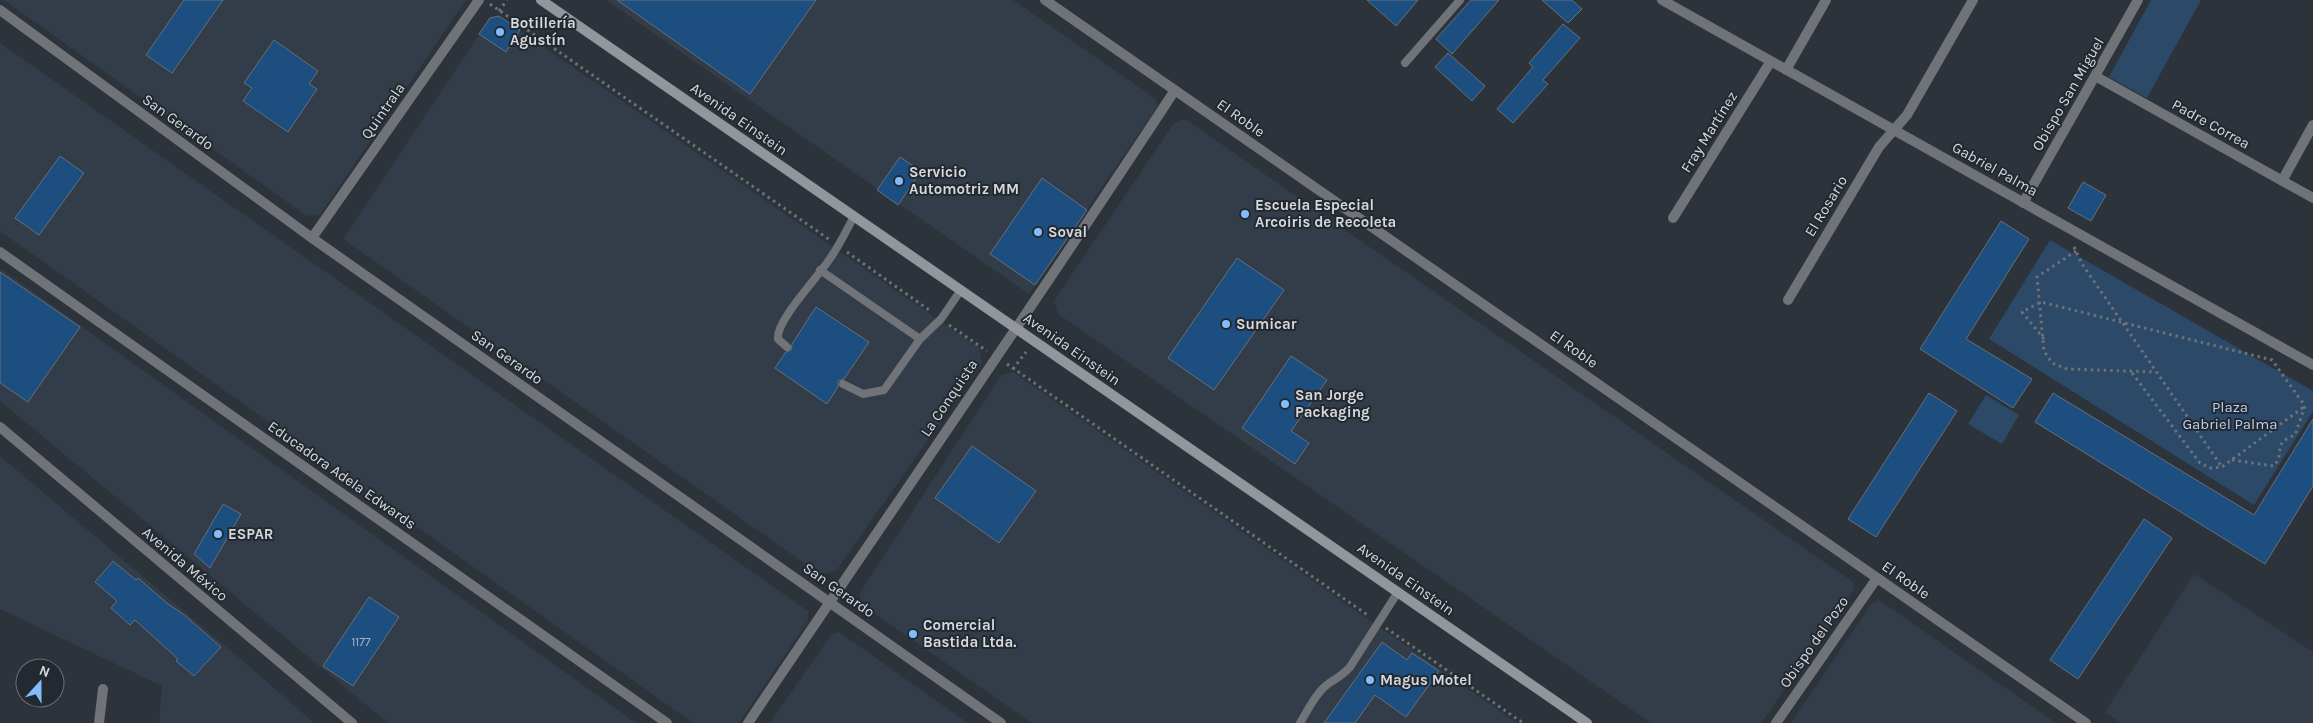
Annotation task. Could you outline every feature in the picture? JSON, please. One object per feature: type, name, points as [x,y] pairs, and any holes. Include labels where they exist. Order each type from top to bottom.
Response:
[{"type":"main road","name":"Avenida Einstein","points":[[541,0],[1587,723]]},
{"type":"street","name":"Quintrala","points":[[312,238],[481,0]]},
{"type":"street","name":"El Roble","points":[[1045,0],[2086,723]]},
{"type":"street","name":"Gabriel Palma","points":[[1662,0],[2313,365]]},
{"type":"street","points":[[1786,70],[1826,0]]},
{"type":"street","name":"El Rosario","points":[[1788,300],[1879,147],[1907,115],[1973,0]]},
{"type":"street","name":"Obispo San Miguel","points":[[2023,202],[2138,0]]},
{"type":"street","name":"San Gerardo","points":[[0,10],[312,238],[1002,723]]},
{"type":"street","name":"Fray Martínez","points":[[1673,218],[1771,61]]},
{"type":"street","name":"Padre Correa","points":[[2095,76],[2313,198]]},
{"type":"street","name":"La Conquista","points":[[748,723],[1175,90]]},
{"type":"street","points":[[2282,181],[2313,125]]},
{"type":"street","name":"Educadora Adela Edwards","points":[[0,252],[667,723]]},
{"type":"street","name":"Avenida México","points":[[0,427],[352,723]]},
{"type":"street","name":"Obispo del Pozo","points":[[1776,723],[1877,578]]},
{"type":"street","points":[[99,723],[103,689]]},
{"type":"lane","points":[[1405,63],[1460,0]]},
{"type":"lane","points":[[787,347],[778,339],[780,326],[838,246],[854,216]]},
{"type":"lane","points":[[820,270],[920,339]]},
{"type":"lane","points":[[843,384],[863,394],[884,390],[920,339],[941,319],[961,290]]},
{"type":"lane","points":[[1300,723],[1319,693],[1328,684],[1341,678],[1350,667],[1398,592]]},
{"type":"path","points":[[481,0],[1523,723]]},
{"type":"path","points":[[499,11],[506,0]]},
{"type":"path","points":[[2068,227],[2082,264],[2222,467]]},
{"type":"path","points":[[2076,251],[2037,278],[2041,302],[2044,351],[2052,363],[2067,369],[2132,373],[2156,372]]},
{"type":"path","points":[[2044,339],[2022,312],[2041,302],[2272,360],[2306,406]]},
{"type":"path","points":[[1013,369],[1034,341]]},
{"type":"path","points":[[2132,373],[2200,463],[2210,468],[2222,467],[2306,406]]},
{"type":"path","points":[[2232,460],[2274,466],[2279,460],[2279,445],[2284,439],[2295,435],[2306,406]]},
{"type":"shaded area","points":[[4,0],[466,0],[320,215],[307,216]]},
{"type":"shaded area","points":[[606,0],[1013,0],[1156,99],[1157,107],[1029,294]]},
{"type":"shaded area","points":[[499,16],[979,348],[982,363],[836,571],[820,574],[343,239],[490,18]]},
{"type":"shaded area","points":[[0,43],[808,611],[808,621],[739,723],[693,723],[0,231]]},
{"type":"shaded area","points":[[1185,119],[1853,582],[1855,588],[1761,723],[1651,723],[1058,314],[1054,301],[1174,123]]},
{"type":"shaded area","points":[[0,268],[636,723],[388,723],[0,401]]},
{"type":"shaded area","points":[[1013,372],[1517,723],[1032,723],[862,605],[859,594],[1001,375]]},
{"type":"shaded area","points":[[0,456],[314,723],[159,723],[162,686],[0,609]]},
{"type":"shaded area","points":[[2194,574],[2313,652],[2313,723],[2121,723],[2105,712]]},
{"type":"shaded area","points":[[1879,600],[2056,723],[1791,723],[1872,603]]},
{"type":"shaded area","points":[[839,632],[968,723],[770,723],[831,635]]},
{"type":"green space","points":[[2151,0],[2201,0],[2147,98],[2109,77]]},
{"type":"green space","name":"Plaza Gabriel Palma","points":[[2050,240],[2313,391],[2313,411],[2254,505],[1989,339]]},
{"type":"green space","points":[[1986,395],[2019,415],[2002,444],[1968,424]]},
{"type":"building","points":[[184,0],[223,0],[172,73],[146,55]]},
{"type":"building","points":[[617,0],[816,0],[750,94]]},
{"type":"building","points":[[1367,0],[1418,0],[1396,26]]},
{"type":"building","points":[[1471,0],[1499,0],[1452,54],[1436,39]]},
{"type":"building","points":[[1542,0],[1572,0],[1582,9],[1568,23]]},
{"type":"building","name":"Botillería Agustín","points":[[499,16],[520,30],[506,52],[479,34],[490,18]]},
{"type":"building","points":[[1563,24],[1580,38],[1543,80],[1548,84],[1513,123],[1497,109],[1533,67],[1529,63]]},
{"type":"building","points":[[274,40],[318,71],[309,84],[317,89],[288,132],[243,101],[252,88],[244,83]]},
{"type":"building","points":[[1448,53],[1485,86],[1472,101],[1435,67]]},
{"type":"building","points":[[60,156],[84,173],[39,235],[15,218]]},
{"type":"building","name":"Servicio Automotriz MM","points":[[900,157],[921,171],[898,205],[877,190]]},
{"type":"building","name":"Soval","points":[[1042,178],[1087,210],[1035,285],[990,254]]},
{"type":"building","points":[[2083,182],[2106,195],[2091,221],[2068,208]]},
{"type":"building","points":[[2001,221],[2029,239],[1966,339],[2032,379],[2013,408],[1920,349]]},
{"type":"building","name":"Sumicar","points":[[1237,258],[1284,290],[1214,390],[1168,358]]},
{"type":"building","points":[[0,272],[80,327],[28,402],[0,383]]},
{"type":"building","points":[[816,307],[869,342],[844,379],[838,381],[838,387],[827,404],[775,368],[786,352],[791,350],[792,344]]},
{"type":"building","name":"San Jorge Packaging","points":[[1291,356],[1327,380],[1291,431],[1309,443],[1295,464],[1242,428]]},
{"type":"building","points":[[1929,393],[1957,411],[1876,537],[1848,519]]},
{"type":"building","points":[[2053,393],[2254,515],[2313,419],[2313,486],[2265,564],[2035,422]]},
{"type":"building","points":[[972,446],[1036,491],[999,543],[935,498]]},
{"type":"building","name":"ESPAR","points":[[223,504],[241,514],[210,568],[194,554]]},
{"type":"building","points":[[2144,519],[2172,538],[2078,679],[2050,660]]},
{"type":"building","points":[[113,561],[136,580],[138,578],[221,647],[194,676],[176,661],[178,659],[135,620],[130,625],[111,608],[117,601],[95,582]]},
{"type":"building","points":[[369,597],[399,617],[353,686],[323,666]]},
{"type":"building","points":[[1382,642],[1407,660],[1412,653],[1439,671],[1406,717],[1375,695],[1355,723],[1324,723]]},
{"type":"place","name":"Botillería Agustín","points":[[500,32]]},
{"type":"place","name":"Servicio Automotriz MM","points":[[899,181]]},
{"type":"place","name":"Escuela Especial Arcoiris de Recoleta","points":[[1245,214]]},
{"type":"place","name":"Soval","points":[[1038,232]]},
{"type":"place","name":"Sumicar","points":[[1226,324]]},
{"type":"place","name":"San Jorge Packaging","points":[[1285,404]]},
{"type":"place","name":"ESPAR","points":[[218,534]]},
{"type":"place","name":"Comercial Bastida Ltda.","points":[[913,634]]},
{"type":"place","name":"Magus Motel","points":[[1370,680]]}]
